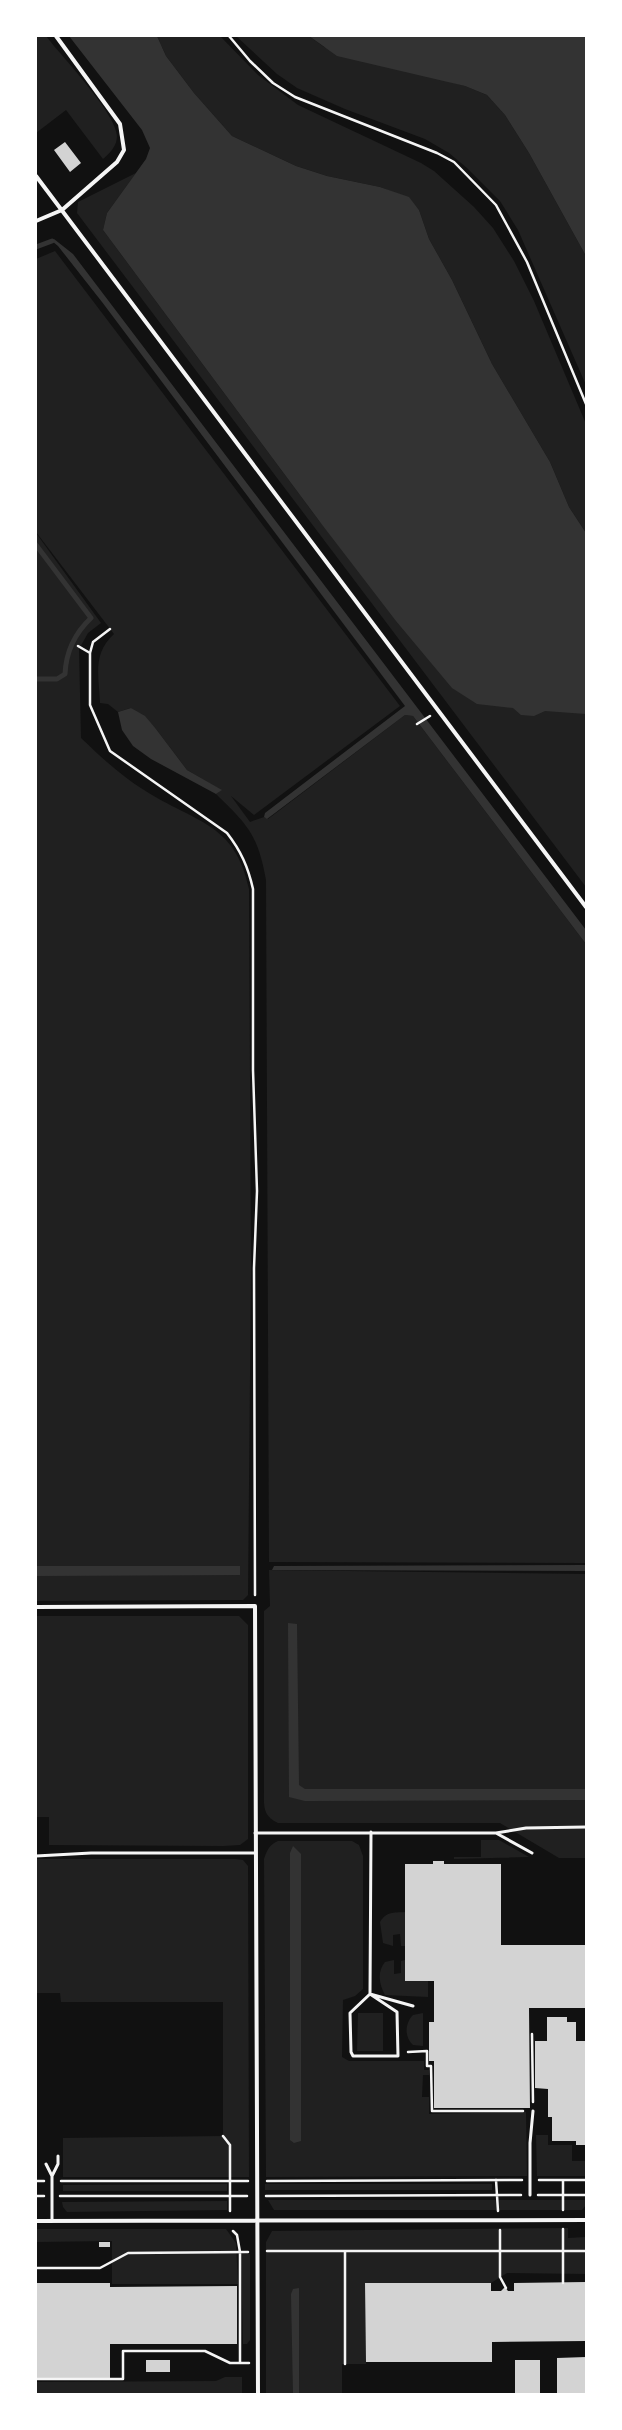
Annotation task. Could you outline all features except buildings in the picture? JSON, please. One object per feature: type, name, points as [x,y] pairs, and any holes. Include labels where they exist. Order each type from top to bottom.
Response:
[{"type":"street","points":[[36,221],[62,210],[117,162],[124,150],[124,135],[120,124],[56,36]]},
{"type":"street","points":[[36,176],[586,907]]},
{"type":"street","points":[[36,1607],[255,1606],[258,2394]]},
{"type":"street","points":[[36,2221],[586,2220]]},
{"type":"lane","points":[[255,1833],[496,1833],[526,1828],[586,1828]]},
{"type":"lane","points":[[370,1832],[370,1994],[350,2013],[351,2052],[353,2056],[398,2056],[398,2012],[370,1994]]},
{"type":"lane","points":[[496,1833],[532,1853]]},
{"type":"lane","points":[[36,1856],[91,1853],[255,1853]]},
{"type":"lane","points":[[370,1994],[413,2006]]},
{"type":"lane","points":[[530,2195],[533,2111]]},
{"type":"lane","points":[[52,2221],[52,2176],[58,2164],[58,2156]]},
{"type":"lane","points":[[46,2164],[52,2176]]},
{"type":"path","points":[[229,36],[250,61],[273,83],[295,97],[437,153],[454,162],[486,194],[496,205],[527,262],[586,404]]},
{"type":"path","points":[[110,629],[93,642],[90,653],[90,705],[110,751],[227,833],[237,845],[248,866],[253,889],[253,1070],[256,1190],[254,1268],[255,1606]]},
{"type":"path","points":[[78,646],[90,653]]},
{"type":"path","points":[[417,724],[428,717]]},
{"type":"path","points":[[398,2052],[427,2051],[427,2066],[431,2066],[432,2111],[533,2111],[532,2034]]},
{"type":"path","points":[[223,2136],[230,2145],[231,2230],[237,2235],[240,2252],[240,2363]]},
{"type":"path","points":[[496,2180],[496,2195],[500,2220],[500,2277],[506,2288]]},
{"type":"path","points":[[563,2180],[563,2283]]},
{"type":"path","points":[[36,2181],[586,2180]]},
{"type":"path","points":[[36,2196],[586,2195]]},
{"type":"path","points":[[36,2268],[100,2268],[128,2253],[258,2251],[586,2251]]},
{"type":"path","points":[[344,2252],[345,2364]]},
{"type":"path","points":[[36,2379],[123,2379],[123,2351],[206,2351],[230,2363],[258,2364]]},
{"type":"shaded area","points":[[36,36],[46,36],[87,85],[108,114],[114,126],[117,140],[113,149],[103,159],[66,110],[36,133]]},
{"type":"shaded area","points":[[69,36],[157,36],[166,56],[194,93],[232,136],[296,166],[327,176],[380,187],[409,197],[419,210],[429,239],[452,280],[492,364],[550,462],[569,507],[586,533],[586,714],[545,711],[534,716],[521,715],[513,708],[477,704],[452,688],[396,621],[320,522],[103,230],[107,213],[146,159],[150,148],[142,130]]},
{"type":"shaded area","points":[[157,36],[220,36],[258,75],[298,105],[421,163],[434,171],[474,207],[493,228],[514,261],[534,301],[586,424],[586,533],[569,507],[550,462],[492,364],[452,280],[429,239],[419,210],[409,198],[380,187],[327,176],[296,166],[232,136],[194,93],[166,56]]},
{"type":"shaded area","points":[[236,36],[309,36],[324,47],[465,86],[487,95],[505,115],[529,153],[586,256],[586,385],[518,230],[500,201],[467,168],[449,153],[425,139],[345,109],[297,88],[277,74]]},
{"type":"shaded area","points":[[309,36],[586,36],[586,256],[529,153],[505,115],[487,95],[465,86],[337,56]]},
{"type":"shaded area","points":[[136,173],[107,213],[103,230],[320,522],[586,714],[586,887],[77,213],[78,202]]},
{"type":"shaded area","points":[[54,239],[73,254],[586,930],[586,944],[413,716],[405,715],[267,819],[264,817],[265,813],[405,706],[102,302],[58,246],[52,241]]},
{"type":"shaded area","points":[[55,251],[400,706],[254,815],[231,796],[250,822],[264,817],[268,819],[405,715],[413,716],[586,944],[586,1563],[269,1562],[266,880],[255,841],[244,823],[216,794],[221,790],[187,770],[156,729],[131,708],[118,712],[108,704],[100,703],[98,666],[102,649],[114,634],[36,532],[36,259]]},
{"type":"shaded area","points":[[36,533],[101,623],[88,633],[79,649],[81,738],[127,779],[163,801],[196,818],[223,837],[234,850],[243,867],[249,889],[251,1267],[248,1595],[243,1600],[36,1601]]},
{"type":"shaded area","points":[[131,708],[145,716],[187,770],[222,790],[216,794],[151,759],[133,746],[122,730],[118,712]]},
{"type":"shaded area","points":[[586,1565],[586,1571],[272,1570],[274,1566]]},
{"type":"shaded area","points":[[36,1566],[240,1566],[240,1575],[36,1576]]},
{"type":"shaded area","points":[[269,1570],[586,1574],[586,1858],[559,1858],[500,1823],[278,1823],[269,1817],[265,1810],[264,1800],[264,1611],[270,1606]]},
{"type":"shaded area","points":[[36,1616],[239,1616],[248,1625],[248,1839],[240,1845],[223,1846],[49,1845],[49,1817],[36,1817]]},
{"type":"shaded area","points":[[288,1623],[297,1624],[299,1785],[305,1789],[586,1789],[586,1800],[305,1801],[289,1797]]},
{"type":"shaded area","points":[[481,1840],[499,1840],[529,1857],[454,1859],[454,1857],[481,1857]]},
{"type":"shaded area","points":[[278,1841],[352,1841],[359,1845],[363,1856],[363,1989],[355,1996],[343,2000],[342,2057],[349,2061],[424,2061],[424,2070],[429,2070],[429,2075],[423,2075],[422,2097],[429,2097],[429,2114],[526,2112],[527,2176],[266,2177],[264,1859],[272,1844]]},
{"type":"shaded area","points":[[293,1846],[301,1854],[301,2141],[294,2143],[290,2140],[290,1853]]},
{"type":"shaded area","points":[[36,1859],[235,1859],[243,1860],[248,1866],[249,2177],[63,2177],[63,2138],[223,2136],[223,2002],[61,2002],[60,1993],[36,1993]]},
{"type":"shaded area","points":[[405,1912],[405,1946],[401,1946],[400,1934],[393,1935],[393,1946],[383,1943],[380,1922],[388,1914]]},
{"type":"shaded area","points":[[394,1960],[394,1974],[401,1973],[401,1961],[405,1960],[428,1981],[428,1997],[385,1995],[380,1982],[382,1966],[385,1962]]},
{"type":"shaded area","points":[[358,2013],[383,2013],[383,2051],[357,2051]]},
{"type":"shaded area","points":[[423,2013],[423,2046],[413,2045],[407,2034],[408,2022],[413,2015]]},
{"type":"shaded area","points":[[536,2135],[548,2135],[548,2145],[572,2145],[572,2161],[586,2161],[586,2176],[537,2176]]},
{"type":"shaded area","points":[[227,2184],[227,2191],[63,2191],[63,2185]]},
{"type":"shaded area","points":[[265,2184],[492,2184],[492,2190],[265,2190]]},
{"type":"shaded area","points":[[268,2200],[586,2200],[586,2205],[582,2210],[274,2210]]},
{"type":"shaded area","points":[[227,2201],[227,2210],[67,2212],[63,2207],[62,2202]]},
{"type":"shaded area","points":[[568,2228],[568,2238],[586,2237],[586,2274],[507,2273],[491,2283],[365,2283],[366,2364],[342,2364],[342,2394],[266,2394],[266,2242],[272,2231]]},
{"type":"shaded area","points":[[37,2229],[226,2229],[236,2243],[238,2284],[112,2284],[112,2241],[37,2242]]},
{"type":"shaded area","points":[[241,2254],[250,2254],[250,2340],[247,2344],[243,2344]]},
{"type":"shaded area","points":[[299,2288],[299,2394],[293,2394],[291,2294],[293,2289]]},
{"type":"shaded area","points":[[225,2377],[242,2377],[242,2394],[37,2394],[37,2382],[216,2381]]},
{"type":"waterway","points":[[36,247],[52,241]]},
{"type":"waterway","points":[[36,545],[91,618],[80,630],[72,643],[67,658],[65,674],[57,679],[36,679]]}]
